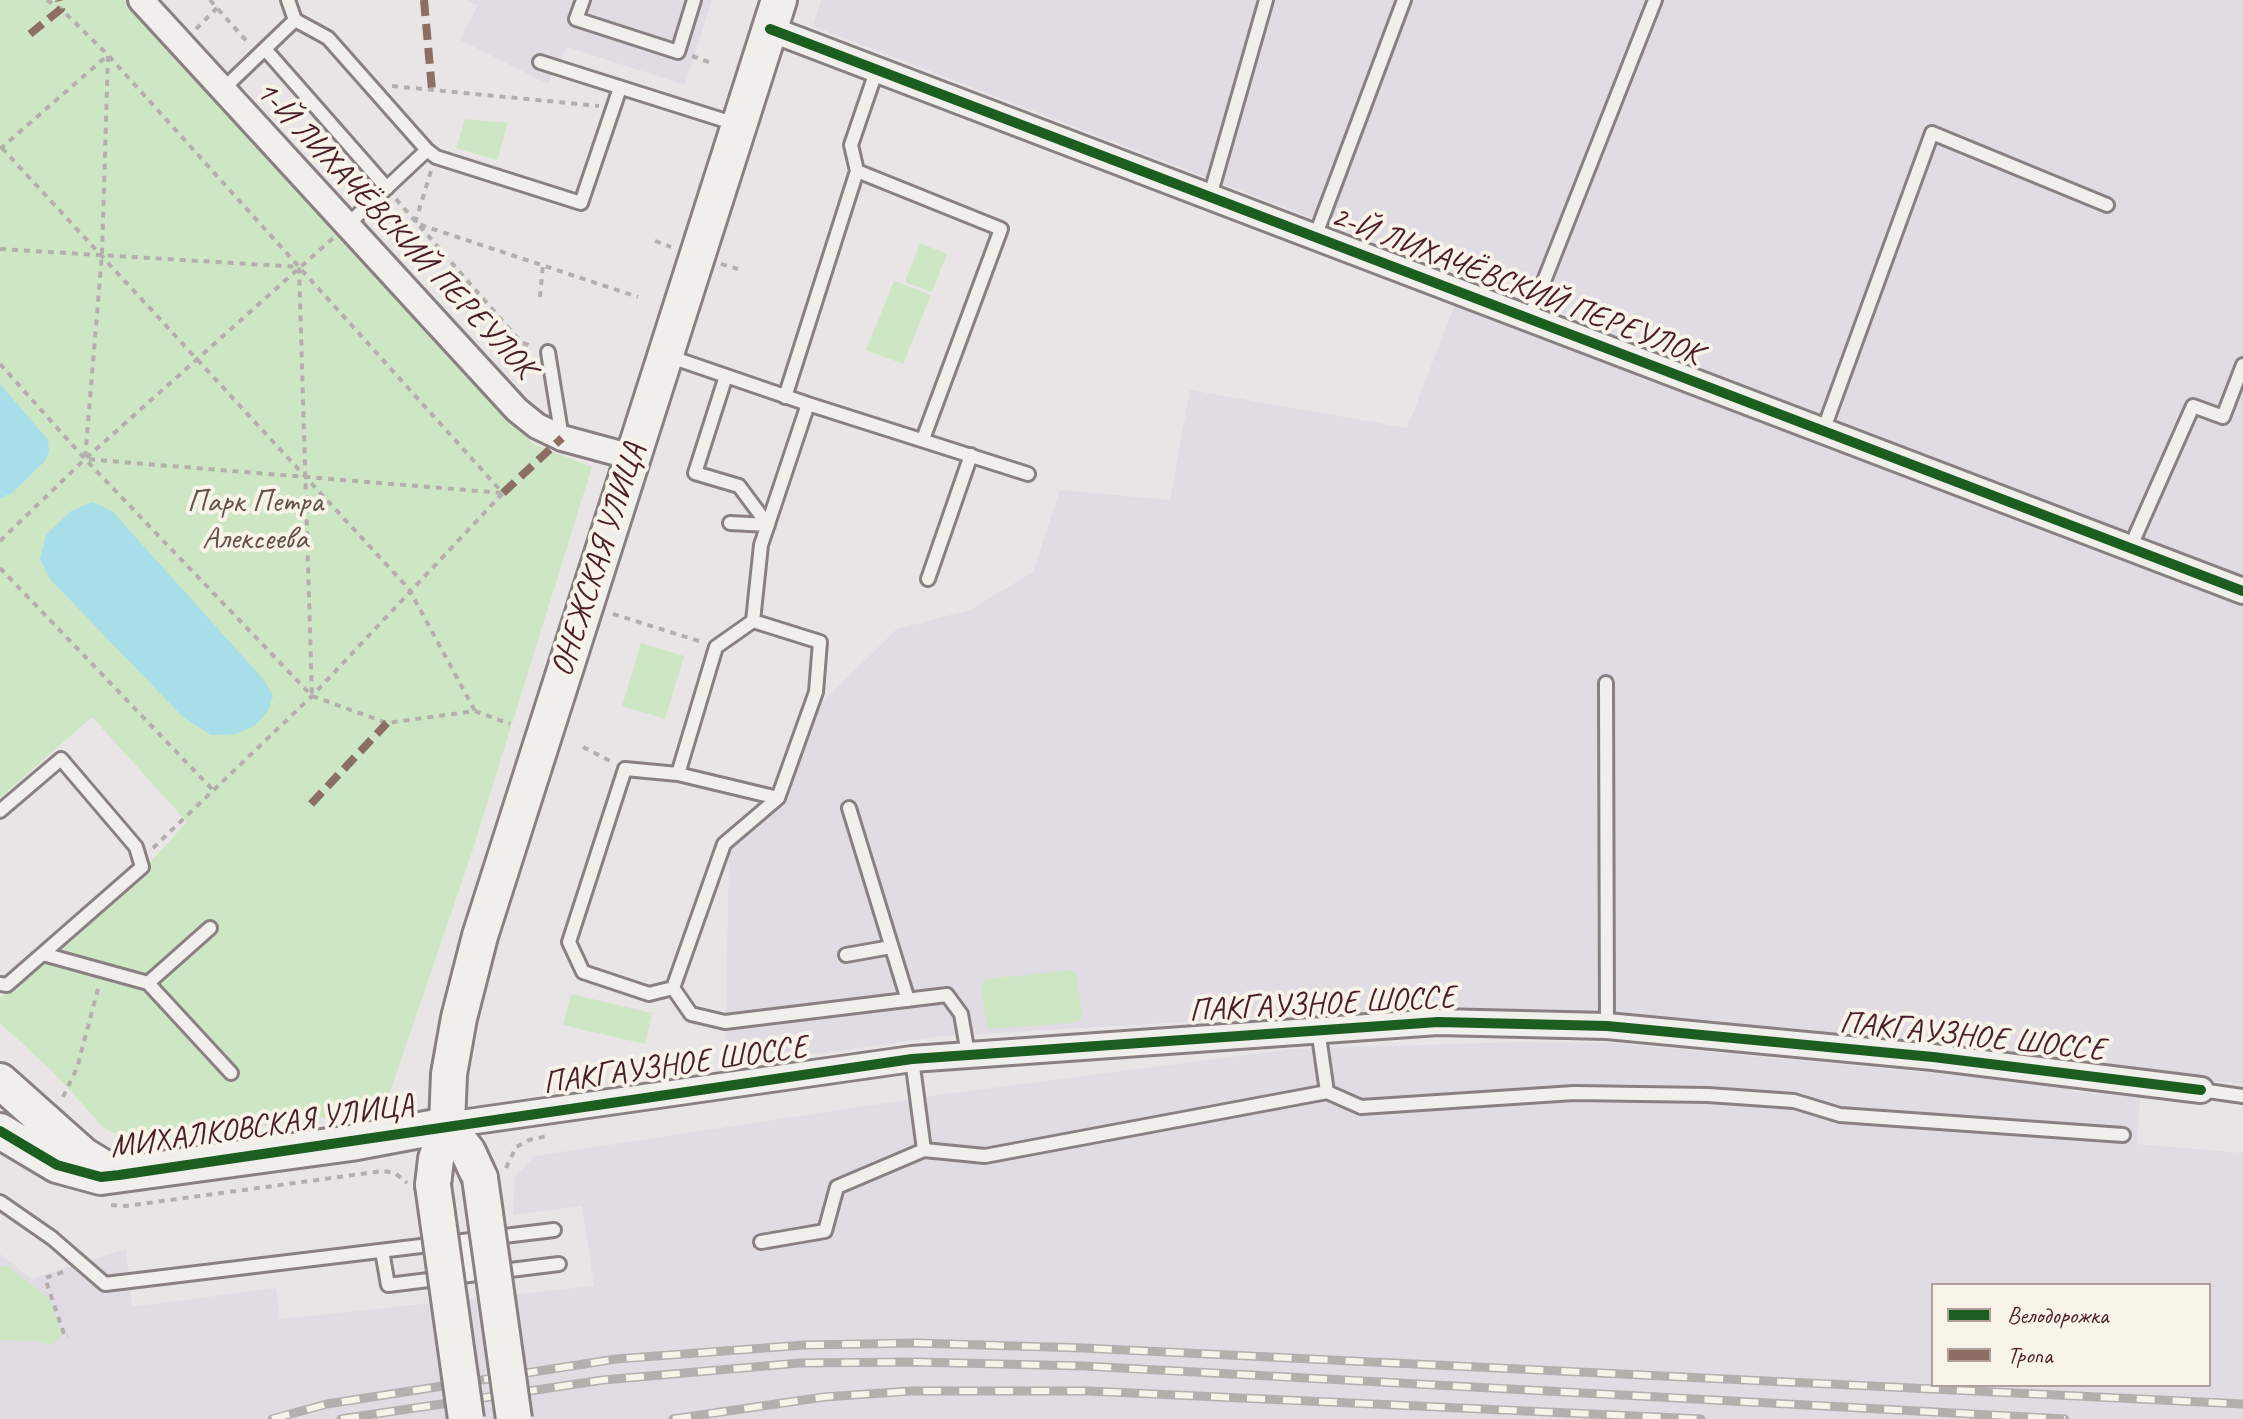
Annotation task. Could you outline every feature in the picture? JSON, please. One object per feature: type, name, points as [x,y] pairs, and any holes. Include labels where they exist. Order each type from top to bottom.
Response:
[{"type":"main road","name":"ОНЕЖСКАЯ УЛИЦА","points":[[447,1125],[449,1074],[474,957],[775,14]]},
{"type":"main road","name":"МИХАЛКОВСКАЯ УЛИЦА","points":[[0,1081],[83,1155],[119,1175]]},
{"type":"main road","name":"МИХАЛКОВСКАЯ УЛИЦА","points":[[0,1131],[57,1165],[101,1177],[351,1143],[447,1125]]},
{"type":"main road","name":"МИХАЛКОВСКАЯ УЛИЦА","points":[[447,1125],[493,1177],[514,1419]]},
{"type":"main road","name":"МИХАЛКОВСКАЯ УЛИЦА","points":[[447,1125],[423,1186],[466,1419]]},
{"type":"street","name":"1-Й ЛИХАЧЁВСКИЙ ПЕРЕУЛОК","points":[[141,0],[517,410],[537,426],[562,438],[632,457]]},
{"type":"street","name":"2-Й ЛИХАЧЁВСКИЙ ПЕРЕУЛОК","points":[[775,14],[877,69],[2243,591]]},
{"type":"street","name":"ПАКГАУЗНОЕ ШОССЕ","points":[[447,1125],[912,1059],[1438,1022],[1607,1026],[1933,1057],[2201,1090]]},
{"type":"lane","points":[[583,0],[576,19],[678,52],[694,0]]},
{"type":"lane","points":[[1210,196],[1266,0]]},
{"type":"lane","points":[[1315,237],[1404,0]]},
{"type":"lane","points":[[1529,319],[1655,0]]},
{"type":"lane","points":[[287,1],[295,20],[328,38],[432,154],[581,203],[620,88]]},
{"type":"lane","points":[[222,90],[295,20]]},
{"type":"lane","points":[[262,52],[387,188]]},
{"type":"lane","points":[[540,62],[739,125]]},
{"type":"lane","points":[[785,397],[857,171],[851,145],[877,69]]},
{"type":"lane","points":[[1823,431],[1932,133],[2107,205]]},
{"type":"lane","points":[[346,226],[387,188],[432,154]]},
{"type":"lane","points":[[857,171],[1001,229],[923,439]]},
{"type":"lane","points":[[548,352],[562,438]]},
{"type":"lane","points":[[665,355],[785,397],[1028,474]]},
{"type":"lane","points":[[2130,548],[2193,406],[2223,417],[2243,365]]},
{"type":"lane","points":[[726,376],[695,473],[739,486],[768,525]]},
{"type":"lane","points":[[678,774],[716,647],[753,621],[761,545],[808,404]]},
{"type":"lane","points":[[928,579],[971,455]]},
{"type":"lane","points":[[730,523],[768,525]]},
{"type":"lane","points":[[673,988],[724,844],[778,798],[816,692],[820,642],[753,621]]},
{"type":"lane","points":[[1606,683],[1607,1026]]},
{"type":"lane","points":[[0,811],[61,759],[136,847],[142,867],[7,985],[0,984]]},
{"type":"lane","points":[[673,988],[649,994],[583,972],[569,942],[625,769],[678,774],[778,798]]},
{"type":"lane","points":[[849,808],[908,1000]]},
{"type":"lane","points":[[148,983],[210,928]]},
{"type":"lane","points":[[846,955],[891,947]]},
{"type":"lane","points":[[43,954],[148,983],[231,1073]]},
{"type":"lane","points":[[673,988],[691,1014],[725,1022],[947,995],[961,1014],[968,1054]]},
{"type":"lane","points":[[1318,1029],[1327,1092]]},
{"type":"lane","points":[[912,1059],[924,1150]]},
{"type":"lane","points":[[2201,1090],[2243,1096]]},
{"type":"lane","points":[[761,1242],[825,1231],[837,1187],[924,1150],[985,1156],[1327,1092],[1361,1107],[1574,1093],[1708,1095],[1794,1101],[1840,1115],[2123,1135]]},
{"type":"lane","points":[[0,1202],[52,1238],[105,1284],[554,1230]]},
{"type":"lane","points":[[465,1241],[470,1275]]},
{"type":"lane","points":[[382,1251],[388,1285],[559,1264]]},
{"type":"path","points":[[47,0],[108,55],[503,493]]},
{"type":"path","points":[[210,0],[262,52]]},
{"type":"path","points":[[180,44],[217,8]]},
{"type":"path","points":[[108,55],[1,148],[409,589],[475,711]]},
{"type":"path","points":[[85,459],[102,254],[108,55]]},
{"type":"path","points":[[370,83],[613,108]]},
{"type":"path","points":[[415,223],[432,154]]},
{"type":"path","points":[[387,188],[521,342]]},
{"type":"path","points":[[415,223],[638,297]]},
{"type":"path","points":[[0,541],[85,459],[346,226]]},
{"type":"path","points":[[655,241],[681,250]]},
{"type":"path","points":[[0,249],[299,267]]},
{"type":"path","points":[[719,263],[738,269]]},
{"type":"path","points":[[540,297],[543,265]]},
{"type":"path","points":[[299,267],[312,696]]},
{"type":"path","points":[[0,364],[85,459],[312,696],[387,723],[475,711],[510,724]]},
{"type":"path","points":[[85,459],[305,474],[503,493]]},
{"type":"path","points":[[140,860],[312,696],[409,589],[503,493]]},
{"type":"path","points":[[0,568],[212,789]]},
{"type":"path","points":[[613,614],[716,647]]},
{"type":"path","points":[[583,747],[625,769]]},
{"type":"path","points":[[63,1097],[77,1068],[103,970]]},
{"type":"path","points":[[493,1177],[516,1147],[547,1136]]},
{"type":"path","points":[[355,1173],[395,1173],[423,1186]]},
{"type":"path","points":[[63,1272],[45,1278],[65,1337],[68,1336]]},
{"type":"shaded area","points":[[467,0],[712,0],[685,85],[567,47],[548,84],[460,40],[478,5]]},
{"type":"shaded area","points":[[821,0],[2243,0],[2243,576],[813,26]]},
{"type":"shaded area","points":[[1456,302],[2243,605],[2243,1084],[1621,1017],[1444,1007],[943,1036],[725,1067],[729,851],[785,800],[813,711],[897,629],[970,610],[1033,572],[1060,490],[1170,500],[1190,390],[1407,428]]},
{"type":"shaded area","points":[[1517,1042],[1612,1043],[2059,1085],[2075,1092],[2140,1097],[2137,1144],[2243,1153],[2243,1419],[0,1419],[0,1254],[32,1279],[126,1249],[132,1307],[276,1288],[280,1319],[594,1286],[582,1206],[513,1215],[515,1176],[535,1156],[946,1094],[1292,1049]]},
{"type":"green space","name":"Парк Петра Алексеева","points":[[0,0],[125,0],[533,444],[592,467],[471,855],[390,1092],[379,1106],[358,1113],[133,1143],[103,1127],[54,1073],[0,1023],[0,998],[145,868],[187,822],[92,717],[0,798]]},
{"type":"green space","points":[[465,119],[508,123],[497,160],[456,148]]},
{"type":"green space","points":[[920,243],[947,254],[932,292],[905,282]]},
{"type":"green space","points":[[894,281],[931,295],[903,364],[866,350]]},
{"type":"green space","points":[[641,643],[684,656],[665,719],[622,706]]},
{"type":"green space","points":[[1071,970],[1077,975],[1082,1019],[1072,1023],[987,1029],[981,985],[986,979]]},
{"type":"green space","points":[[571,994],[652,1013],[645,1044],[563,1025]]},
{"type":"green space","points":[[0,1266],[7,1266],[49,1298],[62,1334],[52,1345],[37,1341],[0,1340]]},
{"type":"water","points":[[0,384],[48,440],[49,452],[44,462],[12,493],[0,498]]},
{"type":"water","points":[[92,502],[112,511],[264,680],[273,696],[268,711],[254,726],[236,734],[211,735],[182,716],[50,579],[40,559],[46,535],[71,511]]},
{"type":"railway","points":[[272,1419],[327,1404],[616,1359],[805,1345],[916,1343],[1083,1348],[2243,1404]]},
{"type":"railway","points":[[341,1419],[603,1380],[800,1363],[915,1362],[1084,1366],[2065,1419]]},
{"type":"railway","points":[[673,1419],[824,1397],[911,1391],[1088,1391],[1701,1419]]},
{"type":"marked path","points":[[30,34],[61,9],[59,0]]},
{"type":"marked path","points":[[424,0],[432,90]]},
{"type":"marked path","points":[[503,493],[562,438]]},
{"type":"marked path","points":[[311,804],[387,723]]},
{"type":"cycle path","points":[[770,29],[2243,591]]},
{"type":"cycle path","points":[[0,1131],[57,1165],[101,1177],[912,1059],[1438,1022],[1607,1026],[1933,1057],[2201,1090]]}]
